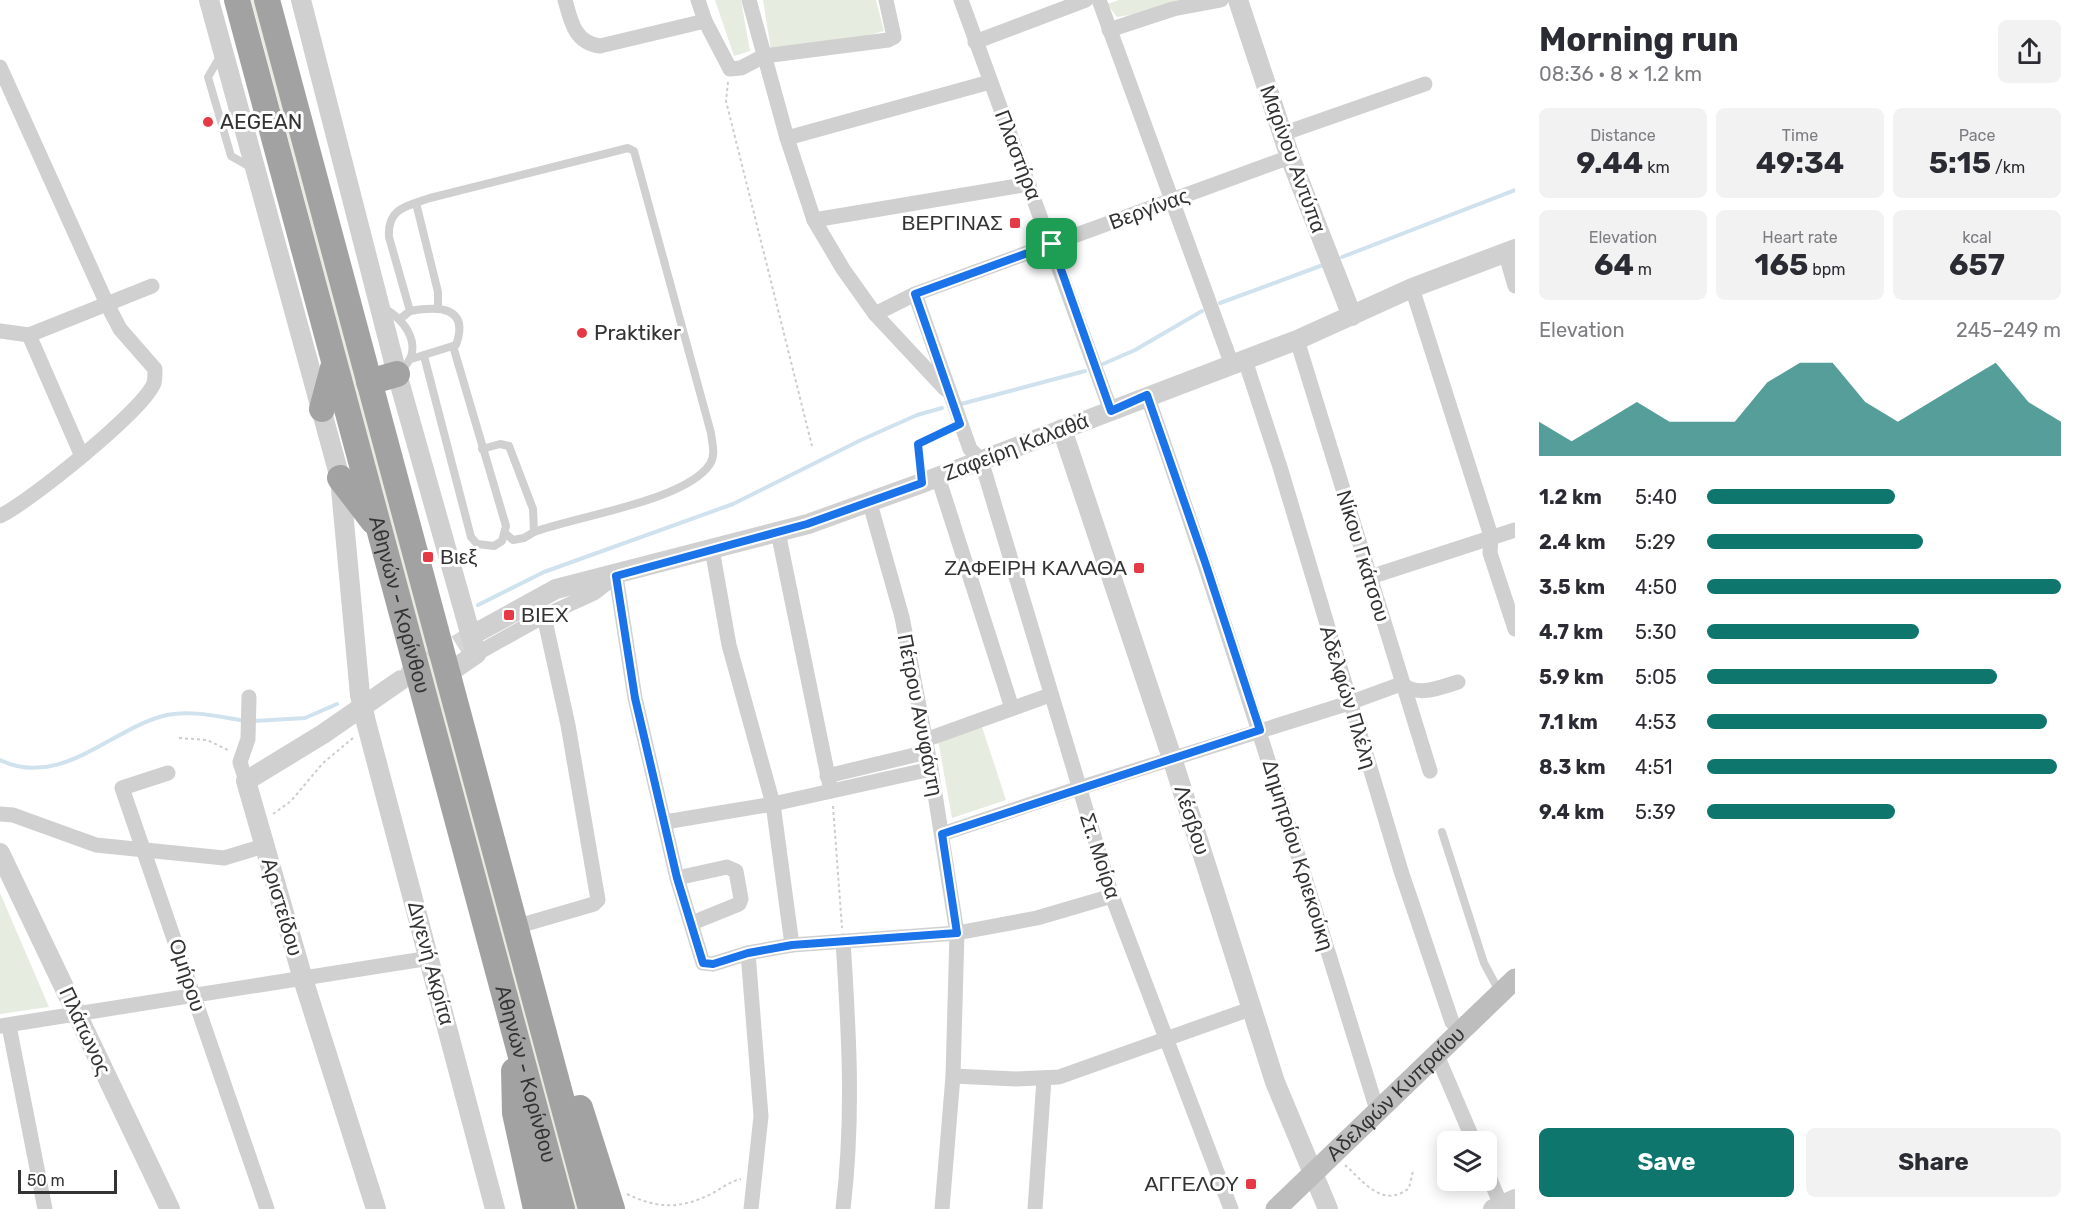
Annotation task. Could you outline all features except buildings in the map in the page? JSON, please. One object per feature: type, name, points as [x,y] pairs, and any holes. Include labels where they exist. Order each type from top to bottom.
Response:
[{"type":"highway","name":"Αθηνών - Κορίνθου","points":[[237,0],[562,1209]]},
{"type":"highway","name":"Αθηνών - Κορίνθου","points":[[267,0],[591,1209]]},
{"type":"highway","points":[[322,409],[334,361]]},
{"type":"highway","points":[[369,382],[404,367]]},
{"type":"highway","points":[[340,478],[380,529]]},
{"type":"highway","points":[[532,994],[567,1068],[609,1198]]},
{"type":"highway","points":[[512,1021],[516,1113],[536,1209]]},
{"type":"main road","name":"Αδελφών Κυπραίου","points":[[1276,1209],[1507,985]]},
{"type":"street","name":"Διγενή Ακρίτα","points":[[209,0],[340,478],[360,695],[495,1209]]},
{"type":"street","points":[[301,0],[379,306],[404,367],[476,654]]},
{"type":"street","points":[[565,0],[578,36],[588,45],[600,46],[705,21]]},
{"type":"street","points":[[698,0],[705,21],[730,69],[741,68],[764,56],[888,40],[894,37],[894,30],[886,0]]},
{"type":"street","points":[[749,0],[787,138],[814,220],[843,269],[875,314],[948,393]]},
{"type":"street","name":"Πλαστήρα","points":[[961,0],[1052,244],[1111,411]]},
{"type":"street","points":[[975,42],[1086,0]]},
{"type":"street","name":"Αδελφών Πλέλη","points":[[1099,0],[1174,201],[1280,467],[1404,882],[1452,1022],[1460,1030]]},
{"type":"street","points":[[1109,30],[1173,9],[1221,0]]},
{"type":"street","name":"Μαρίνου Αντύπα","points":[[1238,0],[1290,157],[1352,316]]},
{"type":"street","points":[[0,67],[107,304],[120,329],[155,369],[154,382],[140,402],[40,489],[0,516]]},
{"type":"street","points":[[787,138],[990,82]]},
{"type":"street","points":[[1282,134],[1425,84]]},
{"type":"street","name":"Βεργίνας","points":[[875,314],[915,294],[1290,157]]},
{"type":"street","points":[[814,220],[1029,184]]},
{"type":"street","points":[[1510,250],[1515,286]]},
{"type":"street","name":"Ζαφείρη Καλαθά","points":[[476,633],[556,590],[807,524],[930,480],[1147,395],[1297,340],[1412,288],[1510,250]]},
{"type":"street","points":[[0,331],[29,335],[152,286]]},
{"type":"street","points":[[1412,288],[1491,537],[1490,553],[1515,629]]},
{"type":"street","name":"Στ. Μοίρα","points":[[915,294],[960,424],[970,449],[981,460],[1112,896],[1231,1209]]},
{"type":"street","points":[[29,335],[81,454]]},
{"type":"street","name":"Νίκου Γκάτσου","points":[[1297,340],[1401,684],[1430,771]]},
{"type":"street","name":"Δημητρίου Κριεκούκη","points":[[1147,395],[1260,730],[1377,1110]]},
{"type":"street","name":"Λέσβου","points":[[1062,429],[1172,758],[1275,1083],[1328,1209]]},
{"type":"street","points":[[930,480],[1012,708]]},
{"type":"street","name":"Πέτρου Ανυφάντη","points":[[869,500],[902,617],[931,769],[957,933],[953,1076],[942,1209]]},
{"type":"street","points":[[1370,577],[1515,530]]},
{"type":"street","points":[[778,532],[829,784]]},
{"type":"street","points":[[712,549],[729,645],[772,804],[792,945]]},
{"type":"street","points":[[447,674],[476,654],[544,616],[594,593],[616,576],[635,698],[677,878],[692,923],[698,955],[703,963],[713,964],[748,953],[792,945],[957,933],[1037,918],[1112,896]]},
{"type":"street","points":[[514,927],[594,904],[598,900],[568,725],[544,616]]},
{"type":"street","points":[[250,703],[249,732],[240,762],[246,781],[323,734],[401,680]]},
{"type":"street","points":[[942,834],[1078,788],[1349,704],[1401,684],[1411,690],[1428,691],[1458,682]]},
{"type":"street","points":[[664,822],[772,804],[926,746],[1012,708],[1050,695]]},
{"type":"street","points":[[829,784],[931,769]]},
{"type":"street","name":"Ομήρου","points":[[168,773],[122,788],[267,1209]]},
{"type":"street","name":"Αριστείδου","points":[[246,781],[303,979],[376,1209]]},
{"type":"street","points":[[0,813],[13,815],[96,845],[225,858],[264,846]]},
{"type":"street","name":"Πλάτωνος","points":[[0,854],[170,1209]]},
{"type":"street","points":[[677,878],[728,867],[736,871],[741,899],[739,904],[692,923]]},
{"type":"street","points":[[843,941],[851,1115],[843,1209]]},
{"type":"street","points":[[748,953],[754,1005],[761,1116],[752,1209]]},
{"type":"street","points":[[45,1209],[5,1026],[430,958]]},
{"type":"street","points":[[953,1076],[1044,1079],[1059,1077],[1253,1008]]},
{"type":"street","points":[[1436,1053],[1469,1131]]},
{"type":"street","points":[[1035,1209],[1044,1079]]},
{"type":"lane","points":[[410,310],[389,237],[388,224],[391,215],[416,203],[628,148],[634,151],[711,433],[714,455],[710,464],[696,479],[670,491],[513,540],[506,534],[453,346]]},
{"type":"lane","points":[[416,203],[438,292],[438,306]]},
{"type":"lane","points":[[379,306],[401,318],[414,351],[404,367]]},
{"type":"lane","points":[[401,318],[410,310],[438,306],[450,310],[457,319],[460,336],[453,346],[424,356],[404,367]]},
{"type":"lane","points":[[424,356],[471,537],[477,544],[494,546],[502,541],[506,534]]},
{"type":"lane","points":[[482,449],[500,444],[509,446],[533,509],[534,532]]},
{"type":"lane","points":[[1442,832],[1484,963],[1507,985]]},
{"type":"path","points":[[730,69],[726,101],[812,446]]},
{"type":"path","points":[[930,480],[918,444],[960,424]]},
{"type":"path","points":[[258,821],[291,801],[323,763],[367,723]]},
{"type":"path","points":[[179,738],[207,740],[225,747],[240,762]]},
{"type":"path","points":[[829,784],[843,941]]},
{"type":"path","points":[[1332,1154],[1371,1191],[1384,1196],[1395,1196],[1409,1188],[1413,1171]]},
{"type":"path","points":[[609,1198],[614,1187],[645,1203],[669,1209],[704,1198],[735,1180],[755,1176]]},
{"type":"shaded area","points":[[251,0],[256,0],[578,1209],[574,1209]]},
{"type":"shaded area","points":[[715,0],[741,0],[750,51],[734,56]]},
{"type":"shaded area","points":[[763,0],[876,0],[884,31],[831,45],[771,50]]},
{"type":"shaded area","points":[[1119,0],[1220,0],[1117,17],[1107,4]]},
{"type":"shaded area","points":[[982,727],[1006,800],[952,818],[938,740]]},
{"type":"shaded area","points":[[0,893],[49,1007],[0,1014]]},
{"type":"waterway","points":[[1342,257],[1515,190]]},
{"type":"waterway","points":[[1220,303],[1323,265]]},
{"type":"waterway","points":[[1103,364],[1135,350],[1202,311]]},
{"type":"waterway","points":[[961,404],[1085,371]]},
{"type":"waterway","points":[[478,605],[544,572],[733,504],[861,440],[917,415],[942,408]]},
{"type":"waterway","points":[[254,721],[305,718],[337,704]]},
{"type":"waterway","points":[[0,760],[22,767],[43,767],[64,763],[143,723],[173,714],[205,714],[246,721]]},
{"type":"tunnel","points":[[406,677],[476,633]]},
{"type":"place","name":"AEGEAN","points":[[208,122]]},
{"type":"place","name":"ΒΕΡΓΙΝΑΣ","points":[[1015,223]]},
{"type":"place","name":"Praktiker","points":[[582,333]]},
{"type":"place","name":"Βιεξ","points":[[428,557]]},
{"type":"place","name":"ΖΑΦΕΙΡΗ ΚΑΛΑΘΑ","points":[[1139,568]]},
{"type":"place","name":"ΒΙΕΧ","points":[[509,615]]},
{"type":"place","name":"ΑΓΓΕΛΟΥ","points":[[1251,1184]]},
{"type":"route","points":[[1052,244],[1111,411],[1147,395],[1260,730],[942,834],[957,933],[792,945],[748,953],[713,964],[703,963],[698,955],[692,923],[677,878],[635,698],[616,576],[807,524],[922,483],[916,449],[918,444],[960,424],[915,294],[1052,244]]}]
